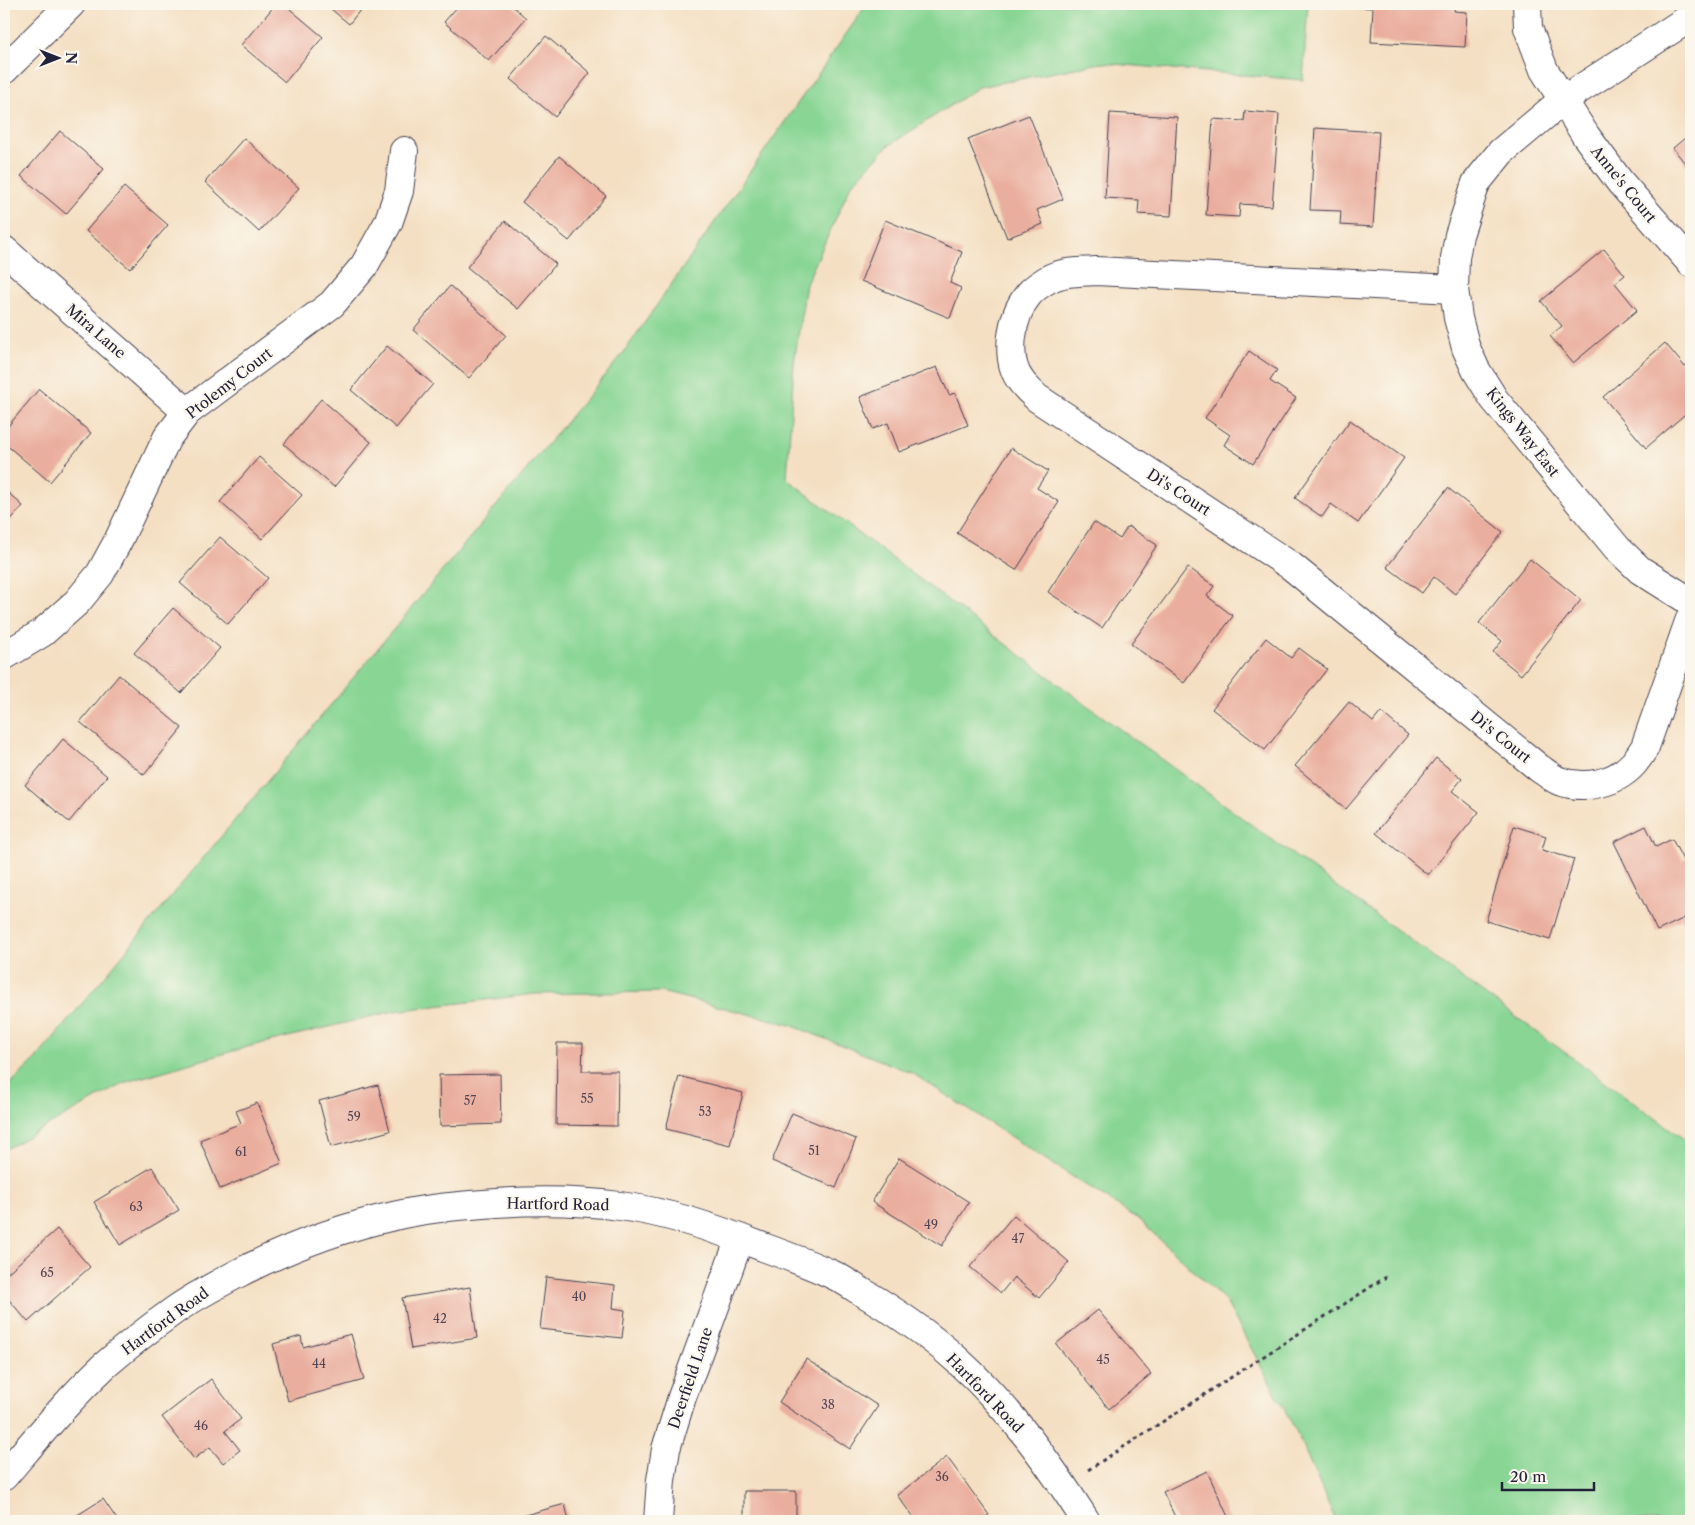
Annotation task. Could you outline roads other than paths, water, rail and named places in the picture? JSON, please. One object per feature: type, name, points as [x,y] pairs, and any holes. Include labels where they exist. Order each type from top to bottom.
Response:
[{"type":"street","points":[[4,70],[71,4]]},
{"type":"street","name":"Anne's Court","points":[[1527,4],[1528,28],[1544,70],[1586,136],[1615,175],[1691,263]]},
{"type":"street","name":"Kings Way East","points":[[1691,17],[1563,100],[1501,152],[1476,183],[1459,235],[1455,258],[1454,289],[1458,318],[1466,348],[1476,370],[1494,399],[1617,548],[1640,570],[1691,602]]},
{"type":"street","name":"Ptolemy Court","points":[[4,656],[42,633],[78,602],[100,574],[167,438],[188,412],[332,304],[364,266],[388,224],[399,191],[404,151]]},
{"type":"street","name":"Mira Lane","points":[[4,250],[188,412]]},
{"type":"street","name":"Di's Court","points":[[1454,289],[1096,271],[1068,272],[1048,279],[1029,294],[1017,314],[1011,334],[1012,358],[1020,380],[1037,398],[1291,566],[1538,768],[1557,780],[1574,785],[1591,786],[1606,782],[1622,774],[1634,763],[1646,747],[1691,616]]},
{"type":"street","name":"Hartford Road","points":[[4,1476],[69,1402],[105,1366],[176,1309],[212,1287],[255,1265],[323,1236],[397,1215],[468,1205],[548,1201],[621,1206],[656,1212],[740,1238],[832,1274],[876,1300],[912,1325],[956,1360],[996,1400],[1034,1444],[1086,1521]]},
{"type":"street","name":"Deerfield Lane","points":[[658,1521],[661,1480],[666,1449],[682,1397],[740,1238]]}]
